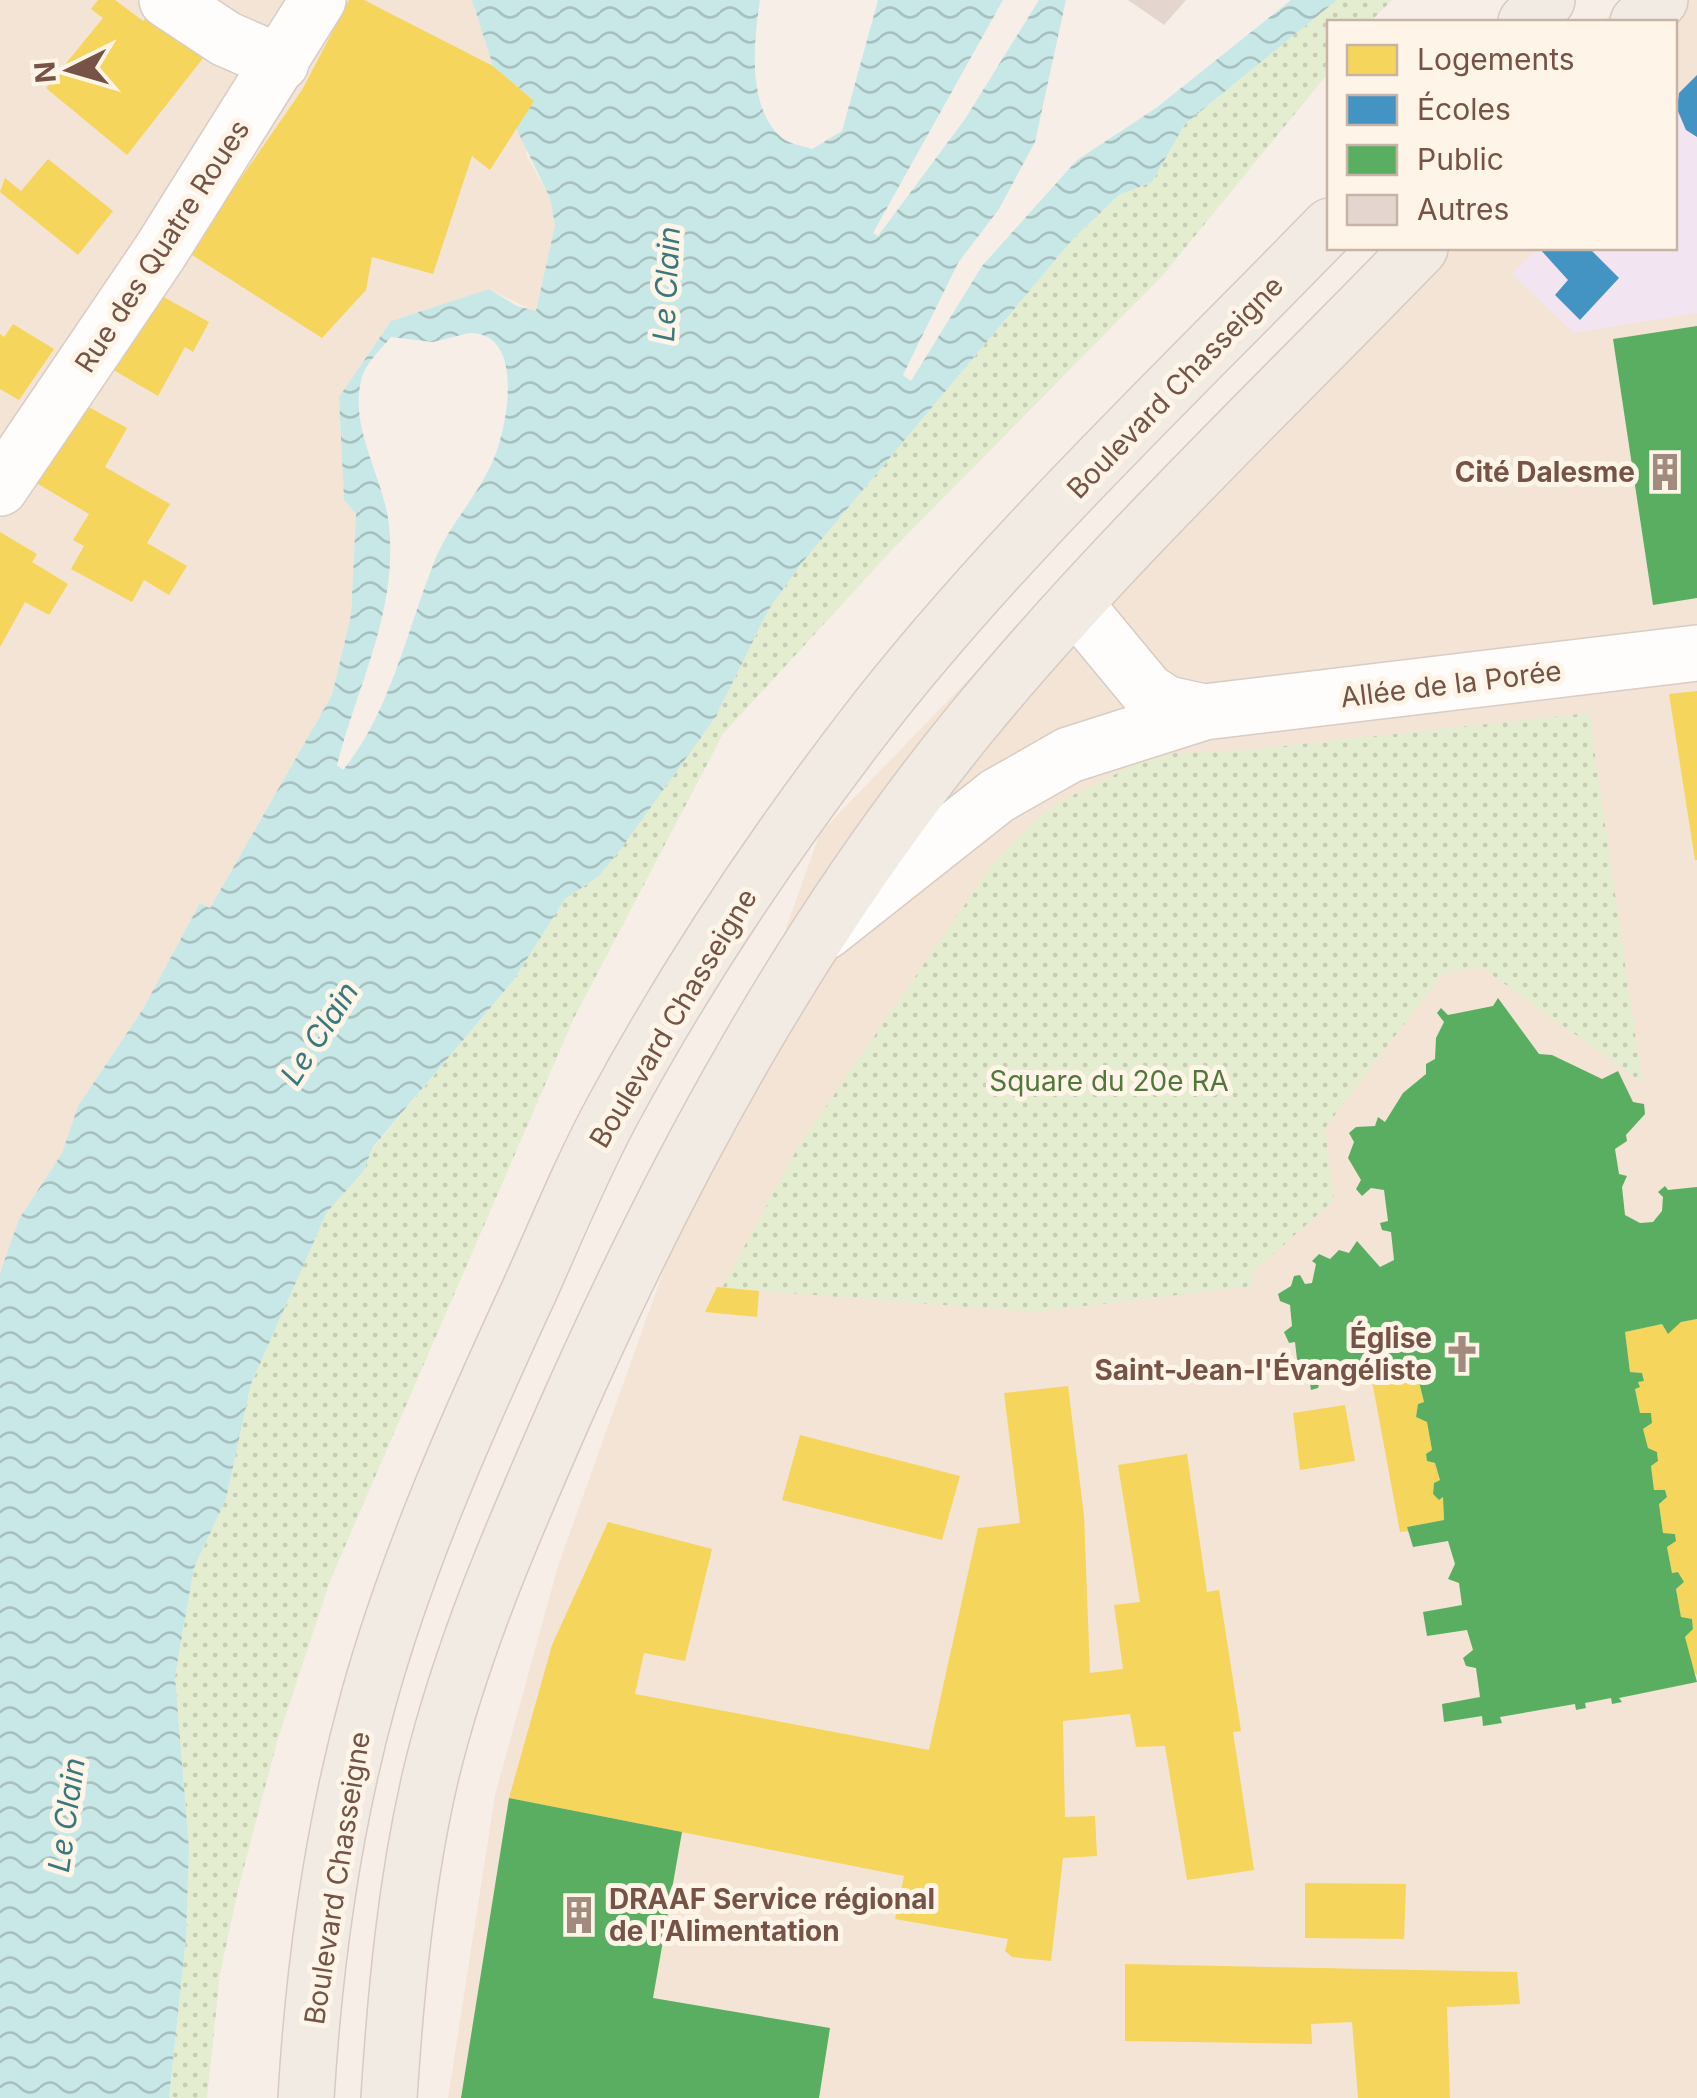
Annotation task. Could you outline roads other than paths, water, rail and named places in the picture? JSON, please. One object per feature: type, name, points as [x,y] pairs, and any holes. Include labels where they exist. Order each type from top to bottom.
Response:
[{"type":"main road","points":[[1528,20],[1547,0]]},
{"type":"main road","points":[[1640,20],[1660,0]]},
{"type":"main road","name":"Boulevard Chasseigne","points":[[306,2098],[323,1936],[342,1813],[370,1691],[407,1578],[501,1351],[611,1113],[714,938],[860,731],[973,598],[1327,229]]},
{"type":"main road","points":[[389,2098],[401,1947],[418,1835],[450,1708],[487,1594],[645,1239],[749,1048],[872,854],[967,728],[1076,604],[1418,250]]},
{"type":"street","points":[[167,0],[226,39],[281,63]]},
{"type":"street","name":"Rue des Quatre Roues","points":[[0,488],[281,63],[318,0]]},
{"type":"street","name":"Allée de la Porée","points":[[1076,604],[1147,691],[1167,704],[1204,712]]},
{"type":"street","name":"Allée de la Porée","points":[[815,940],[996,796],[1070,755],[1204,712],[1697,653]]},
{"type":"water","name":"Le Clain","points":[[472,0],[760,0],[755,72],[763,109],[782,138],[812,149],[842,131],[878,0],[1003,0],[873,233],[878,236],[965,119],[1039,0],[1066,0],[1035,142],[999,209],[958,263],[903,375],[911,381],[982,266],[1077,160],[1156,108],[1291,0],[1337,0],[1185,124],[1152,182],[1119,195],[1072,240],[801,564],[769,609],[715,718],[620,850],[599,876],[565,899],[513,981],[373,1147],[363,1172],[327,1212],[251,1384],[226,1499],[194,1568],[175,1676],[189,1848],[186,1939],[169,2098],[0,2098],[0,1273],[19,1219],[62,1153],[78,1106],[143,1009],[200,903],[210,908],[332,695],[351,615],[356,514],[344,500],[339,397],[391,321],[489,289],[517,306],[536,311],[555,225],[550,198],[516,128],[534,101],[493,66]],"holes":[[[469,333],[486,336],[498,346],[508,379],[505,419],[496,453],[483,481],[441,546],[386,696],[360,747],[343,770],[337,765],[382,617],[390,557],[386,507],[359,412],[363,374],[391,337],[433,342]]]},
{"type":"place","name":"Cité Dalesme","points":[[1665,472]]},
{"type":"place","name":"Église Saint-Jean-l'Évangéliste","points":[[1462,1354]]},
{"type":"place","name":"DRAAF Service régional de l'Alimentation","points":[[579,1915]]},
{"type":"park label","name":"Square du 20e RA","points":[[1109,1081]]}]
